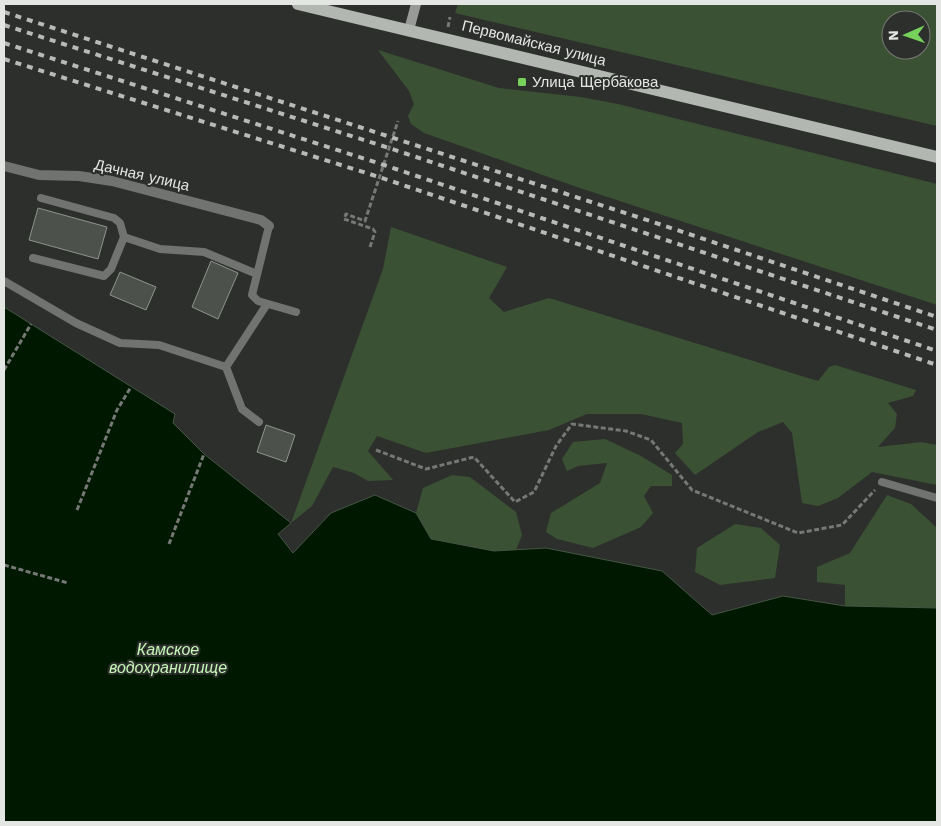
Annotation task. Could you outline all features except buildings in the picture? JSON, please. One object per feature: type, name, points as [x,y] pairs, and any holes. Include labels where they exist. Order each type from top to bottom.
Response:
[{"type":"main road","name":"Первомайская улица","points":[[298,4],[937,157]]},
{"type":"street","points":[[409,30],[416,4]]},
{"type":"street","name":"Дачная улица","points":[[4,166],[40,175],[79,176],[112,181],[261,220],[269,226]]},
{"type":"lane","points":[[34,258],[104,276],[111,268],[124,237],[120,223],[114,218],[40,198]]},
{"type":"lane","points":[[269,226],[252,295],[258,301],[296,312]]},
{"type":"lane","points":[[124,237],[160,248],[204,252],[257,274]]},
{"type":"lane","points":[[4,281],[76,324],[120,343],[159,345],[226,367]]},
{"type":"lane","points":[[226,367],[267,304]]},
{"type":"lane","points":[[226,367],[242,409],[259,422]]},
{"type":"lane","points":[[882,482],[937,498]]},
{"type":"path","points":[[370,247],[375,232],[373,229],[344,219],[346,214],[365,220],[398,121]]},
{"type":"path","points":[[4,370],[31,324]]},
{"type":"path","points":[[76,510],[117,410],[131,387]]},
{"type":"path","points":[[376,450],[426,469],[474,457],[515,502],[534,492],[556,446],[572,424],[626,431],[651,440],[692,490],[798,533],[842,525],[882,482]]},
{"type":"path","points":[[169,544],[204,454]]},
{"type":"path","points":[[4,566],[68,583]]},
{"type":"shaded area","points":[[458,4],[937,4],[937,126],[455,13]]},
{"type":"shaded area","points":[[378,50],[499,88],[581,97],[618,104],[937,184],[937,305],[577,187],[424,133],[411,124],[408,116],[414,104],[409,91]]},
{"type":"shaded area","points":[[391,227],[507,267],[489,298],[504,312],[549,298],[818,381],[829,367],[835,365],[916,390],[913,396],[888,403],[897,414],[895,428],[878,447],[921,442],[937,445],[937,485],[872,472],[838,498],[818,506],[802,503],[792,433],[783,422],[758,432],[695,475],[675,453],[683,444],[682,423],[641,414],[587,414],[549,430],[426,453],[377,436],[368,451],[393,480],[368,481],[354,473],[333,467],[312,506],[291,523],[383,269]]},
{"type":"shaded area","points":[[605,439],[641,456],[672,475],[672,486],[651,486],[644,496],[653,513],[641,527],[593,548],[557,539],[546,532],[551,513],[600,483],[607,463],[578,466],[567,471],[562,459],[573,442]]},
{"type":"shaded area","points":[[452,475],[470,477],[516,512],[522,535],[516,550],[494,551],[431,539],[416,513],[423,488]]},
{"type":"shaded area","points":[[887,495],[911,504],[937,528],[937,608],[845,606],[845,585],[817,582],[817,567],[850,553]]},
{"type":"shaded area","points":[[735,524],[761,528],[780,545],[775,578],[720,585],[695,572],[697,548]]},
{"type":"water","name":"Камское водохранилище","points":[[4,307],[175,414],[173,423],[204,454],[291,523],[278,534],[293,553],[331,513],[375,495],[416,513],[431,539],[494,551],[546,548],[662,571],[712,615],[783,596],[845,606],[937,608],[937,822],[4,822]]},
{"type":"railway","points":[[4,12],[650,221],[937,317]]},
{"type":"railway","points":[[4,25],[389,148],[937,330]]},
{"type":"railway","points":[[4,43],[384,165],[937,351]]},
{"type":"railway","points":[[4,59],[379,177],[937,365]]},
{"type":"place","name":"Улица Щербакова","points":[[522,82]]}]
